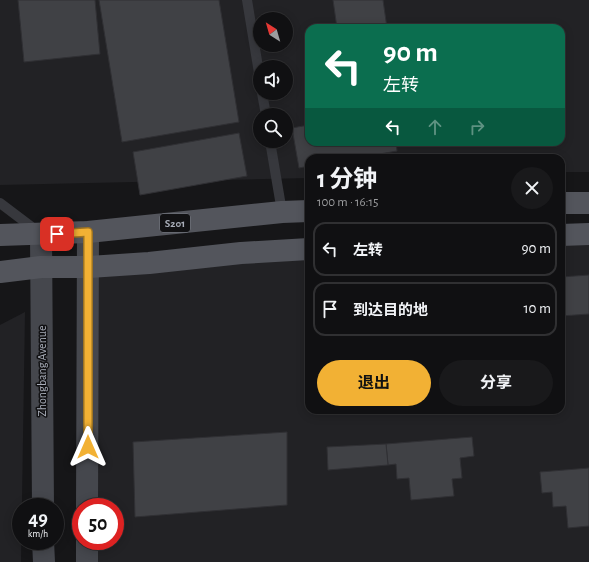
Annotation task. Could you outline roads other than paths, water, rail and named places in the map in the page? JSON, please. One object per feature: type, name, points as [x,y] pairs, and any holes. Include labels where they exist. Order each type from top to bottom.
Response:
[{"type":"main road","points":[[565,203],[589,203]]},
{"type":"main road","name":"S201","points":[[0,235],[41,235],[88,232],[282,212],[305,211]]},
{"type":"main road","points":[[87,498],[88,232]]},
{"type":"main road","points":[[565,235],[589,234]]},
{"type":"main road","name":"Zhongbang Avenue","points":[[41,235],[43,498]]},
{"type":"main road","points":[[0,272],[41,267],[89,267],[149,263],[241,253],[305,249]]},
{"type":"main road","points":[[43,550],[44,562]]},
{"type":"main road","points":[[87,550],[87,562]]},
{"type":"lane","points":[[247,0],[257,60]]},
{"type":"lane","points":[[271,148],[282,212]]},
{"type":"lane","points":[[0,203],[41,235]]}]
